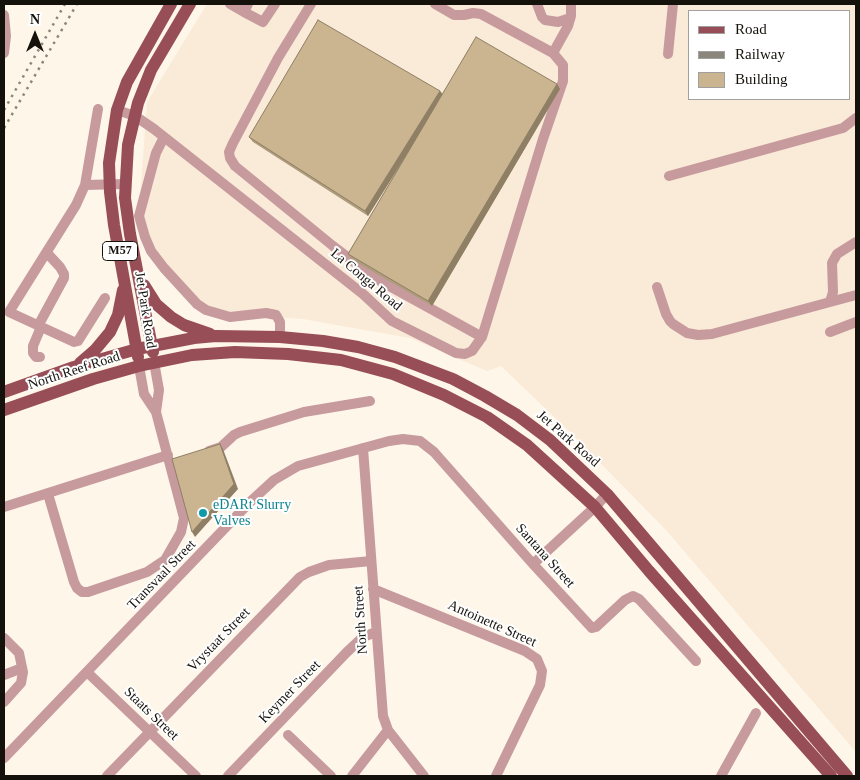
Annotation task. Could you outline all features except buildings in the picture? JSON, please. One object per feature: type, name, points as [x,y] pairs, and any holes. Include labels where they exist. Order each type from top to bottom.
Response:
[{"type":"main road","name":"Jet Park Road","points":[[139,366],[114,225],[109,185],[109,162],[118,110],[127,82],[172,4]]},
{"type":"main road","name":"Jet Park Road","points":[[190,4],[151,70],[135,116],[128,145],[125,198],[154,362],[192,355],[235,352],[288,354],[340,360],[393,374],[444,395],[487,417],[527,445],[595,508],[831,776]]},
{"type":"main road","points":[[140,279],[156,304],[172,317],[184,325],[216,336]]},
{"type":"main road","points":[[74,367],[95,350],[110,332],[118,315],[125,280]]},
{"type":"main road","name":"Jet Park Road","points":[[152,345],[216,336],[280,337],[324,341],[358,347],[395,356],[453,380],[517,415],[550,440],[607,494],[847,776]]},
{"type":"main road","name":"North Reef Road","points":[[4,392],[74,367],[152,345]]},
{"type":"main road","name":"North Reef Road","points":[[4,410],[93,379],[154,362]]},
{"type":"street","points":[[230,4],[246,8],[263,22],[275,4]]},
{"type":"street","points":[[311,4],[278,58],[233,143],[229,152],[230,158],[243,172],[375,278],[482,337]]},
{"type":"street","points":[[435,4],[454,15],[481,14],[554,53],[565,33],[570,18],[571,4]]},
{"type":"street","points":[[537,4],[545,20],[558,22],[570,18]]},
{"type":"street","points":[[668,54],[673,4]]},
{"type":"street","points":[[4,15],[6,36],[4,53]]},
{"type":"street","name":"La Conga Road","points":[[118,110],[135,116],[164,137],[364,294],[392,321],[456,353],[465,354],[472,351],[482,337],[543,139],[563,81],[563,65],[554,53]]},
{"type":"street","points":[[98,109],[85,185],[76,205],[5,314],[40,326],[64,339],[74,342],[78,341],[105,298]]},
{"type":"street","points":[[669,176],[838,130],[848,126],[856,118]]},
{"type":"street","points":[[164,137],[156,153],[139,216],[151,251],[197,304],[206,310],[230,317],[266,313],[276,315],[280,322],[280,337]]},
{"type":"street","points":[[85,185],[125,184]]},
{"type":"street","points":[[830,302],[833,292],[832,263],[837,254],[856,242]]},
{"type":"street","points":[[40,357],[36,357],[33,353],[33,346],[40,326],[64,278],[60,267],[46,253]]},
{"type":"street","points":[[657,286],[670,321],[687,333],[698,335],[712,334],[741,327],[856,295]]},
{"type":"street","points":[[830,332],[856,322]]},
{"type":"street","points":[[154,362],[159,390],[156,412]]},
{"type":"street","points":[[48,494],[75,586],[82,592],[88,592],[147,572],[165,560],[181,532],[184,523],[183,513],[172,460],[156,412],[144,394],[139,366]]},
{"type":"street","points":[[196,455],[221,447],[240,432],[304,412],[370,401]]},
{"type":"street","name":"Santana Street","points":[[363,448],[403,439],[414,439],[427,444],[592,628],[596,627],[625,600],[633,596],[639,600],[696,661]]},
{"type":"street","name":"North Street","points":[[363,448],[383,716],[388,730],[424,776]]},
{"type":"street","name":"Transvaal Street","points":[[4,758],[250,502],[274,480],[298,466],[363,448]]},
{"type":"street","points":[[4,507],[172,460]]},
{"type":"street","points":[[533,564],[595,508],[607,494]]},
{"type":"street","name":"Vrystaat Street","points":[[107,776],[300,577],[329,564],[371,561]]},
{"type":"street","name":"Antoinette Street","points":[[373,590],[525,651],[537,659],[542,671],[540,685],[496,776]]},
{"type":"street","name":"Keymer Street","points":[[228,776],[347,652],[363,637],[376,632]]},
{"type":"street","points":[[4,638],[19,653],[23,678],[21,683],[4,702]]},
{"type":"street","points":[[4,674],[22,668]]},
{"type":"street","name":"Staats Street","points":[[87,672],[196,776]]},
{"type":"street","points":[[721,776],[756,713]]},
{"type":"street","points":[[352,776],[388,730]]},
{"type":"street","points":[[288,735],[331,776]]},
{"type":"shaded area","points":[[207,4],[856,4],[856,752],[666,530],[570,432],[501,366],[487,371],[410,338],[303,319],[208,312],[154,255],[139,213],[147,102]]},
{"type":"railway","points":[[4,110],[65,4]]},
{"type":"railway","points":[[4,128],[77,4]]},
{"type":"place","name":"eDARt Slurry Valves","points":[[203,513]]}]
